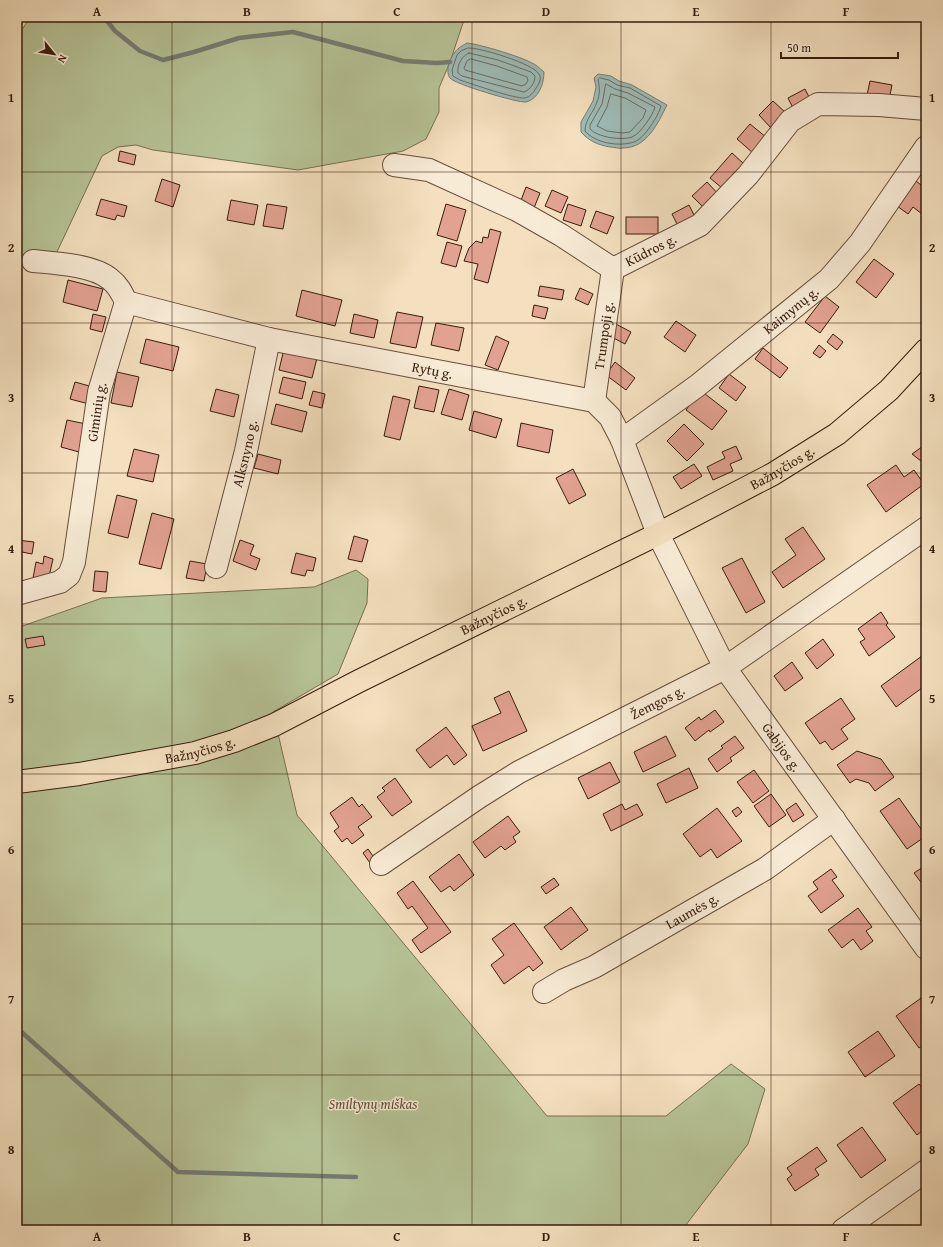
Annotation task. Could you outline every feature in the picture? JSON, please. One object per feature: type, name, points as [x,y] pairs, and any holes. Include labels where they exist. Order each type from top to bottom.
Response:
[{"type":"main road","name":"Bažnyčios g.","points":[[17,782],[79,774],[187,755],[234,741],[274,725],[359,681],[658,534],[773,474],[837,434],[889,390],[926,350]]},
{"type":"street","name":"Kūdros g.","points":[[394,165],[429,170],[516,210],[560,235],[613,269],[700,225],[748,175],[790,121],[812,107],[818,104],[879,105],[926,109]]},
{"type":"street","name":"Kaimynų g.","points":[[622,440],[697,386],[829,279],[860,243],[926,146]]},
{"type":"street","points":[[33,261],[90,269],[108,278],[116,285],[126,302]]},
{"type":"street","name":"Trumpoji g.","points":[[594,401],[613,269]]},
{"type":"street","name":"Rytų g.","points":[[126,302],[269,340],[594,401]]},
{"type":"street","name":"Giminių g.","points":[[17,594],[60,582],[69,575],[74,562],[99,392],[126,302]]},
{"type":"street","name":"Alksnyno g.","points":[[216,567],[246,451],[269,340]]},
{"type":"street","points":[[594,401],[610,417],[622,440],[658,534]]},
{"type":"street","name":"Žemgos g.","points":[[381,864],[479,797],[519,772],[725,668],[926,528]]},
{"type":"street","name":"Gabijos g.","points":[[658,534],[725,668],[926,948]]},
{"type":"street","name":"Laumės g.","points":[[544,992],[564,980],[594,967],[765,869],[834,819]]},
{"type":"street","points":[[843,1230],[926,1170]]},
{"type":"green space","points":[[30,17],[465,17],[450,62],[439,88],[439,112],[426,139],[403,151],[298,170],[153,150],[136,145],[118,147],[102,156],[56,254],[31,255],[17,263],[17,38]]},
{"type":"green space","name":"Smiltynų miškas","points":[[356,570],[368,579],[367,603],[338,674],[273,712],[297,815],[547,1116],[666,1116],[731,1064],[765,1089],[748,1144],[682,1230],[17,1230],[17,628],[102,598],[314,587]]},
{"type":"water","points":[[467,43],[503,52],[524,59],[537,66],[544,72],[540,90],[531,100],[521,102],[454,81],[448,75],[448,66],[456,50]]},
{"type":"water","points":[[598,74],[611,76],[619,81],[632,85],[667,105],[651,133],[639,144],[621,148],[606,146],[598,144],[581,132],[581,122],[593,101],[596,87],[594,78]]},
{"type":"building","points":[[914,17],[926,17],[926,21]]},
{"type":"building","points":[[870,81],[892,85],[889,100],[867,95]]},
{"type":"building","points":[[805,89],[811,101],[794,110],[788,98]]},
{"type":"building","points":[[773,101],[786,113],[771,128],[759,115]]},
{"type":"building","points":[[750,124],[767,138],[753,153],[737,139]]},
{"type":"building","points":[[120,151],[136,155],[134,165],[118,161]]},
{"type":"building","points":[[732,153],[744,164],[722,188],[710,178]]},
{"type":"building","points":[[162,179],[180,185],[173,207],[155,201]]},
{"type":"building","points":[[916,181],[926,189],[926,208],[922,214],[913,207],[908,214],[897,206]]},
{"type":"building","points":[[707,182],[720,196],[706,210],[692,196]]},
{"type":"building","points":[[526,187],[540,193],[534,208],[520,203]]},
{"type":"building","points":[[552,190],[568,197],[561,213],[545,206]]},
{"type":"building","points":[[101,199],[127,206],[124,217],[117,215],[115,220],[96,215]]},
{"type":"building","points":[[231,200],[258,205],[254,225],[227,220]]},
{"type":"building","points":[[267,204],[287,207],[283,229],[263,226]]},
{"type":"building","points":[[446,204],[466,210],[457,241],[437,235]]},
{"type":"building","points":[[568,204],[586,210],[581,226],[563,220]]},
{"type":"building","points":[[689,205],[696,219],[679,228],[672,214]]},
{"type":"building","points":[[596,211],[614,217],[607,234],[590,227]]},
{"type":"building","points":[[626,217],[658,217],[658,234],[626,234]]},
{"type":"building","points":[[490,229],[501,232],[488,283],[474,279],[478,264],[464,261],[469,248],[476,241],[482,243],[483,237],[488,238]]},
{"type":"building","points":[[447,242],[462,246],[456,267],[441,263]]},
{"type":"building","points":[[874,259],[894,274],[876,298],[856,282]]},
{"type":"building","points":[[17,278],[21,285],[17,287]]},
{"type":"building","points":[[68,280],[103,289],[97,311],[63,302]]},
{"type":"building","points":[[540,286],[564,290],[562,300],[538,296]]},
{"type":"building","points":[[580,288],[593,294],[588,305],[575,299]]},
{"type":"building","points":[[302,290],[342,300],[335,326],[296,316]]},
{"type":"building","points":[[825,296],[839,307],[820,333],[805,322]]},
{"type":"building","points":[[534,305],[548,308],[545,319],[532,316]]},
{"type":"building","points":[[397,312],[423,317],[416,348],[390,343]]},
{"type":"building","points":[[93,314],[106,317],[102,332],[90,329]]},
{"type":"building","points":[[354,314],[378,320],[374,338],[350,333]]},
{"type":"building","points":[[676,321],[696,335],[685,352],[664,337]]},
{"type":"building","points":[[436,323],[464,328],[459,351],[431,345]]},
{"type":"building","points":[[614,323],[631,332],[625,344],[608,335]]},
{"type":"building","points":[[833,334],[843,342],[837,350],[827,342]]},
{"type":"building","points":[[496,336],[509,342],[498,370],[485,365]]},
{"type":"building","points":[[146,339],[179,347],[173,371],[140,363]]},
{"type":"building","points":[[819,345],[826,351],[820,358],[813,353]]},
{"type":"building","points":[[763,348],[788,368],[780,378],[755,359]]},
{"type":"building","points":[[284,349],[317,358],[312,378],[279,370]]},
{"type":"building","points":[[615,362],[635,378],[626,390],[606,375]]},
{"type":"building","points":[[117,372],[139,377],[132,407],[111,403]]},
{"type":"building","points":[[729,374],[746,387],[736,401],[719,388]]},
{"type":"building","points":[[283,377],[306,382],[302,399],[279,393]]},
{"type":"building","points":[[75,382],[93,387],[89,404],[70,399]]},
{"type":"building","points":[[419,386],[439,390],[434,412],[414,408]]},
{"type":"building","points":[[216,389],[239,395],[234,417],[210,411]]},
{"type":"building","points":[[449,389],[469,395],[462,420],[441,414]]},
{"type":"building","points":[[700,390],[727,411],[712,430],[686,410]]},
{"type":"building","points":[[313,391],[325,394],[322,408],[309,405]]},
{"type":"building","points":[[393,396],[410,400],[400,440],[384,436]]},
{"type":"building","points":[[276,404],[307,412],[302,432],[271,424]]},
{"type":"building","points":[[474,411],[502,419],[496,438],[469,430]]},
{"type":"building","points":[[67,420],[86,424],[79,452],[61,447]]},
{"type":"building","points":[[521,423],[553,430],[549,453],[517,446]]},
{"type":"building","points":[[684,424],[704,444],[687,461],[667,441]]},
{"type":"building","points":[[926,444],[926,465],[912,454]]},
{"type":"building","points":[[736,446],[742,459],[730,464],[733,471],[713,480],[707,467],[725,458],[722,452]]},
{"type":"building","points":[[134,449],[159,455],[153,482],[127,476]]},
{"type":"building","points":[[258,454],[281,460],[278,474],[254,468]]},
{"type":"building","points":[[694,464],[702,476],[681,489],[673,477]]},
{"type":"building","points":[[896,465],[904,477],[914,470],[924,484],[886,512],[867,485]]},
{"type":"building","points":[[573,469],[586,495],[569,504],[556,478]]},
{"type":"building","points":[[117,495],[137,500],[128,538],[108,533]]},
{"type":"building","points":[[152,513],[174,519],[161,569],[139,564]]},
{"type":"building","points":[[803,527],[825,559],[783,588],[772,572],[796,555],[785,539]]},
{"type":"building","points":[[354,536],[368,540],[362,562],[348,559]]},
{"type":"building","points":[[17,540],[34,542],[32,554],[17,551]]},
{"type":"building","points":[[240,540],[254,545],[250,555],[260,559],[256,570],[233,561]]},
{"type":"building","points":[[296,553],[316,558],[313,571],[307,570],[305,576],[291,573]]},
{"type":"building","points":[[44,556],[53,559],[48,581],[33,578],[36,562],[43,564]]},
{"type":"building","points":[[742,558],[765,602],[746,613],[722,568]]},
{"type":"building","points":[[190,561],[207,564],[204,581],[186,578]]},
{"type":"building","points":[[95,571],[108,572],[106,592],[93,591]]},
{"type":"building","points":[[881,612],[888,623],[886,625],[895,637],[869,656],[860,642],[865,639],[858,629]]},
{"type":"building","points":[[43,636],[45,645],[27,648],[25,639]]},
{"type":"building","points":[[823,639],[834,655],[817,669],[805,653]]},
{"type":"building","points":[[926,653],[926,685],[896,707],[881,686]]},
{"type":"building","points":[[792,662],[803,678],[785,691],[774,676]]},
{"type":"building","points":[[509,691],[527,731],[483,751],[472,726],[501,713],[494,698]]},
{"type":"building","points":[[841,698],[855,719],[841,729],[848,739],[832,750],[825,741],[820,744],[805,723]]},
{"type":"building","points":[[715,710],[724,722],[710,732],[709,730],[695,741],[685,728],[699,717],[701,720]]},
{"type":"building","points":[[446,727],[467,755],[454,765],[447,755],[430,768],[416,750]]},
{"type":"building","points":[[666,736],[676,756],[643,772],[634,752]]},
{"type":"building","points":[[735,736],[744,748],[730,758],[732,761],[717,772],[708,759],[723,748],[721,746]]},
{"type":"building","points":[[857,751],[881,759],[894,777],[875,791],[869,783],[856,779],[850,783],[837,765]]},
{"type":"building","points":[[610,762],[620,782],[588,799],[578,778]]},
{"type":"building","points":[[689,768],[698,788],[666,803],[657,784]]},
{"type":"building","points":[[754,770],[769,791],[753,803],[737,782]]},
{"type":"building","points":[[395,778],[412,802],[392,816],[377,797],[385,791],[382,788]]},
{"type":"building","points":[[771,794],[786,815],[769,827],[754,806]]},
{"type":"building","points":[[352,797],[359,807],[362,804],[372,817],[358,827],[364,835],[352,844],[347,838],[342,842],[334,831],[339,827],[330,813]]},
{"type":"building","points":[[899,798],[926,836],[907,849],[880,811]]},
{"type":"building","points":[[796,803],[804,815],[793,822],[786,810]]},
{"type":"building","points":[[622,804],[625,810],[637,804],[643,815],[611,831],[603,814]]},
{"type":"building","points":[[738,807],[742,812],[736,817],[732,811]]},
{"type":"building","points":[[717,808],[742,841],[717,858],[711,849],[700,857],[683,834]]},
{"type":"building","points":[[508,816],[520,832],[513,837],[516,842],[505,850],[501,846],[485,858],[473,842]]},
{"type":"building","points":[[368,849],[375,859],[370,863],[363,853]]},
{"type":"building","points":[[459,854],[474,875],[454,891],[450,886],[441,892],[429,877]]},
{"type":"building","points":[[926,865],[926,889],[914,873]]},
{"type":"building","points":[[831,869],[837,877],[832,880],[844,896],[821,913],[808,896],[818,889],[813,882]]},
{"type":"building","points":[[554,878],[559,885],[546,894],[541,887]]},
{"type":"building","points":[[413,881],[451,932],[421,953],[412,940],[428,928],[412,906],[408,909],[397,893]]},
{"type":"building","points":[[571,907],[588,930],[561,950],[544,927]]},
{"type":"building","points":[[858,908],[872,927],[866,931],[873,941],[861,950],[853,939],[842,948],[828,930]]},
{"type":"building","points":[[514,923],[543,963],[533,971],[529,966],[504,984],[491,965],[504,955],[492,939]]},
{"type":"building","points":[[924,996],[926,999],[926,1043],[919,1048],[896,1016]]},
{"type":"building","points":[[878,1031],[895,1056],[865,1077],[848,1052]]},
{"type":"building","points":[[919,1084],[926,1094],[926,1128],[917,1135],[893,1103]]},
{"type":"building","points":[[862,1127],[886,1160],[861,1178],[837,1145]]},
{"type":"building","points":[[817,1147],[827,1161],[815,1169],[819,1175],[795,1191],[787,1179],[792,1175],[787,1168]]},
{"type":"waterway","points":[[104,17],[115,31],[140,51],[163,60],[239,38],[293,32],[403,61],[437,63],[450,62]]},
{"type":"waterway","points":[[17,1028],[178,1172],[356,1177]]}]
